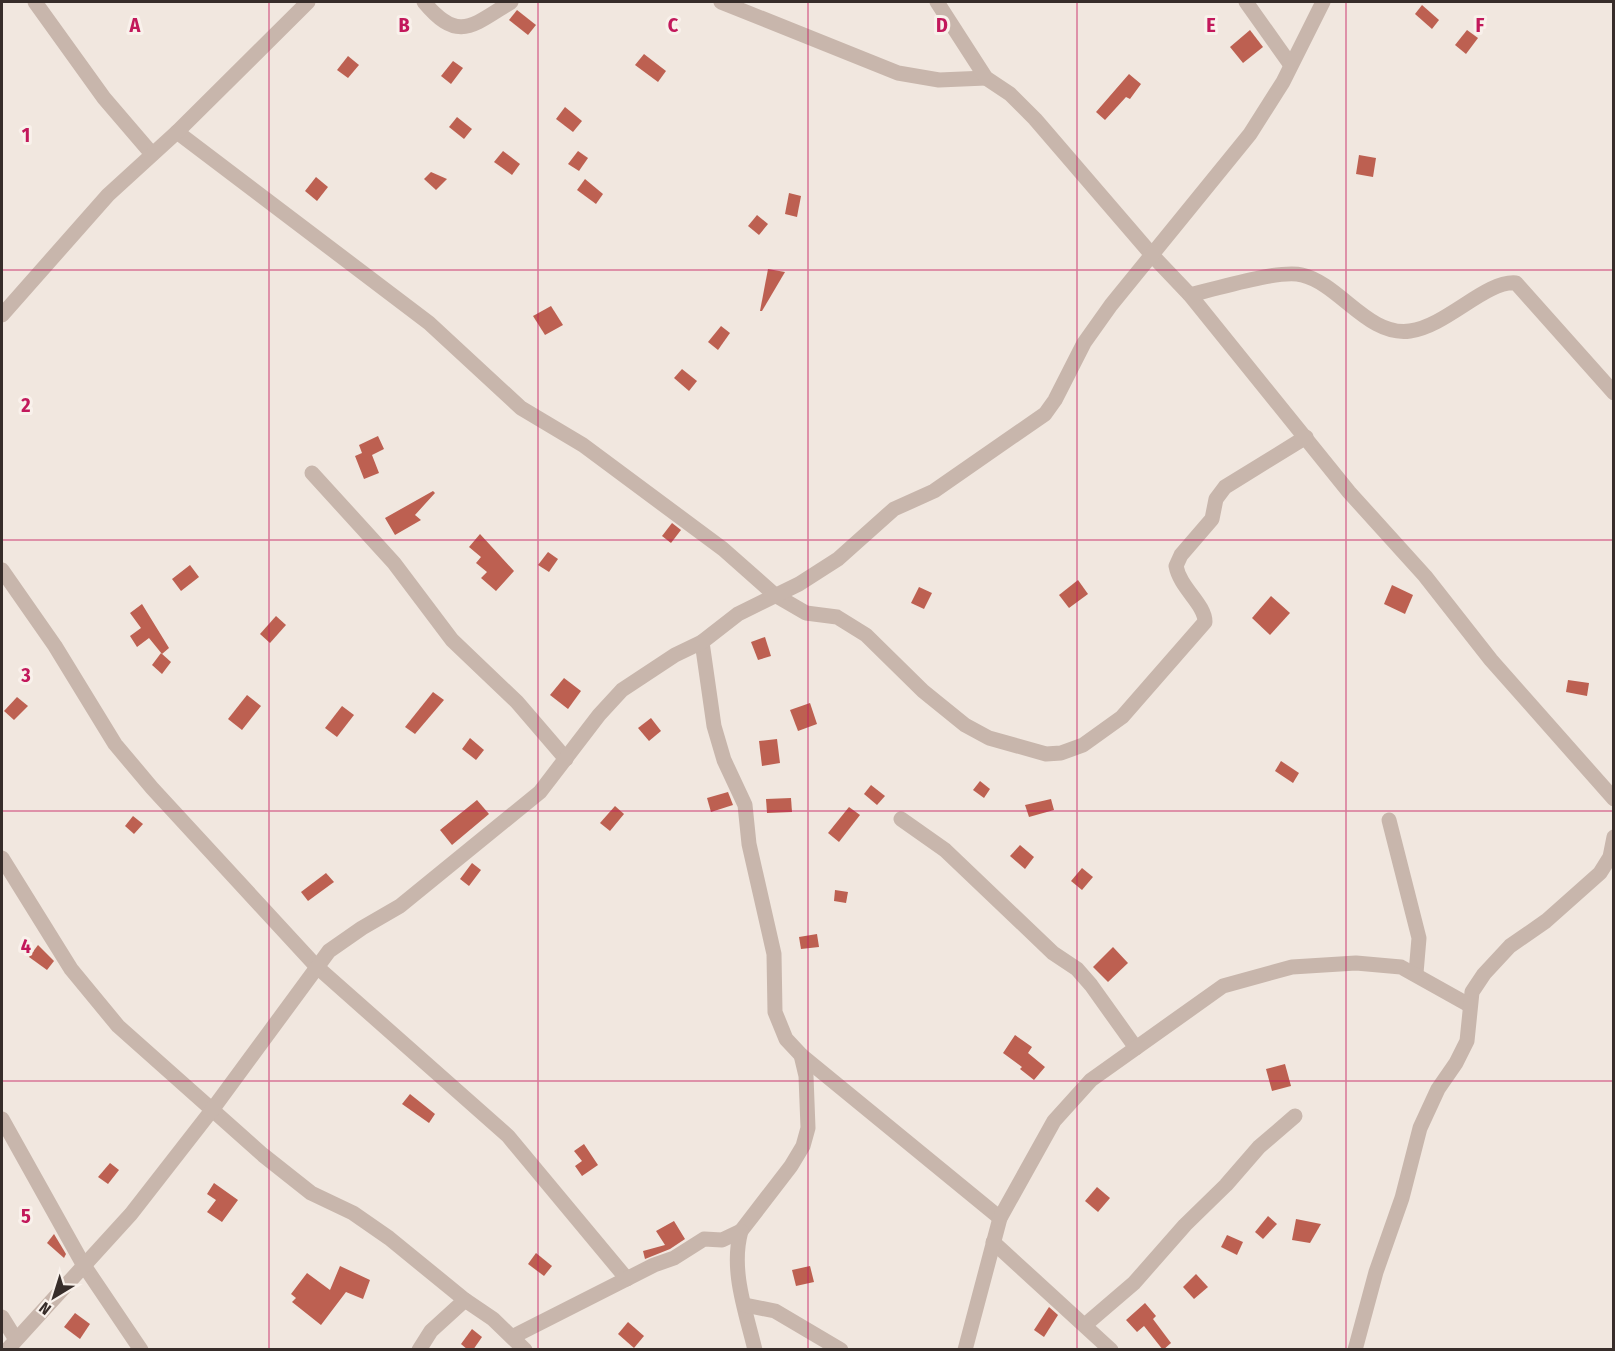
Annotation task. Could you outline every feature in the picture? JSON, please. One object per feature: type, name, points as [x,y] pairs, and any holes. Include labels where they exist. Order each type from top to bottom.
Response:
[{"type":"street","points":[[35,2],[104,98],[152,154]]},
{"type":"street","points":[[2,315],[108,195],[177,132],[308,2]]},
{"type":"street","points":[[424,2],[448,24],[464,27],[511,2]]},
{"type":"street","points":[[721,2],[898,73],[939,80],[986,78]]},
{"type":"street","points":[[937,2],[986,78],[1010,94],[1035,119],[1152,255],[1190,295],[1349,492],[1425,576],[1491,660],[1614,799]]},
{"type":"street","points":[[1246,2],[1290,64]]},
{"type":"street","points":[[2,1317],[11,1344],[131,1214],[212,1110],[316,966],[343,940],[409,900],[540,792],[598,714],[622,690],[675,655],[702,642],[738,614],[799,584],[838,559],[894,509],[934,491],[1045,414],[1055,400],[1084,343],[1250,134],[1283,82],[1323,2]]},
{"type":"street","points":[[177,132],[429,322],[521,408],[583,445],[708,537],[775,595],[799,610],[837,616],[858,629],[882,647],[923,691],[965,724],[1015,747],[1046,754],[1061,753],[1083,745],[1102,734],[1122,717],[1204,621],[1203,612],[1181,584],[1176,566],[1181,555],[1212,519],[1220,492],[1236,478],[1306,437]]},
{"type":"street","points":[[1190,295],[1285,274],[1303,275],[1318,282],[1379,324],[1407,332],[1431,327],[1502,284],[1516,283],[1614,393]]},
{"type":"street","points":[[312,474],[394,563],[452,640],[517,702],[566,759]]},
{"type":"street","points":[[2,570],[55,646],[129,762],[316,966],[508,1136],[627,1279]]},
{"type":"street","points":[[702,642],[714,726],[724,760],[745,805],[749,844],[774,954],[775,1012],[786,1039],[801,1055],[1000,1218]]},
{"type":"street","points":[[901,819],[945,850],[1053,953],[1077,969],[1136,1048]]},
{"type":"street","points":[[1389,820],[1419,938],[1416,973]]},
{"type":"street","points":[[1355,1350],[1376,1272],[1402,1198],[1420,1128],[1433,1098],[1456,1063],[1467,1041],[1472,992],[1497,959],[1587,885],[1612,857],[1614,837]]},
{"type":"street","points":[[2,858],[78,977],[118,1026],[212,1110],[311,1193],[370,1224],[514,1336],[525,1350]]},
{"type":"street","points":[[965,1350],[1000,1218],[1054,1121],[1091,1080],[1223,986],[1270,972],[1356,963],[1401,966],[1469,1005]]},
{"type":"street","points":[[514,1336],[674,1258],[704,1239],[722,1240],[741,1231],[791,1166],[803,1146],[808,1128],[806,1076],[801,1055]]},
{"type":"street","points":[[1085,1324],[1134,1284],[1185,1225],[1226,1185],[1259,1147],[1295,1116]]},
{"type":"street","points":[[2,1119],[83,1264],[141,1350]]},
{"type":"street","points":[[741,1231],[737,1255],[744,1305],[755,1350]]},
{"type":"street","points":[[993,1242],[1111,1350]]},
{"type":"street","points":[[419,1350],[431,1331],[465,1300]]},
{"type":"street","points":[[744,1305],[775,1311],[841,1350]]},
{"type":"building","points":[[1422,5],[1439,20],[1432,29],[1415,14]]},
{"type":"building","points":[[517,10],[536,25],[528,35],[509,20]]},
{"type":"building","points":[[1250,30],[1263,47],[1243,63],[1230,47]]},
{"type":"building","points":[[1467,30],[1478,38],[1466,54],[1455,45]]},
{"type":"building","points":[[644,54],[666,71],[658,82],[635,65]]},
{"type":"building","points":[[348,56],[359,65],[348,78],[337,70]]},
{"type":"building","points":[[453,61],[463,68],[451,84],[441,76]]},
{"type":"building","points":[[1129,74],[1141,84],[1130,99],[1126,97],[1105,120],[1096,112]]},
{"type":"building","points":[[565,107],[582,121],[573,132],[556,119]]},
{"type":"building","points":[[457,117],[472,129],[464,139],[449,127]]},
{"type":"building","points":[[503,151],[520,164],[512,175],[494,162]]},
{"type":"building","points":[[578,151],[588,158],[579,171],[568,164]]},
{"type":"building","points":[[1359,155],[1376,158],[1373,177],[1356,174]]},
{"type":"building","points":[[431,172],[447,179],[436,190],[424,179]]},
{"type":"building","points":[[316,177],[328,187],[317,201],[305,191]]},
{"type":"building","points":[[585,179],[603,194],[596,204],[577,190]]},
{"type":"building","points":[[789,193],[801,196],[797,217],[785,214]]},
{"type":"building","points":[[757,215],[768,224],[759,235],[748,226]]},
{"type":"building","points":[[768,269],[785,272],[760,311]]},
{"type":"building","points":[[551,306],[563,325],[545,335],[533,316]]},
{"type":"building","points":[[721,326],[730,333],[718,350],[708,342]]},
{"type":"building","points":[[682,369],[697,381],[689,391],[674,378]]},
{"type":"building","points":[[378,436],[384,449],[372,455],[379,473],[364,479],[355,456],[362,453],[359,445]]},
{"type":"building","points":[[433,491],[435,493],[415,515],[421,520],[395,535],[385,518]]},
{"type":"building","points":[[672,523],[681,530],[671,543],[662,536]]},
{"type":"building","points":[[480,534],[514,571],[496,591],[481,578],[487,572],[476,563],[481,557],[469,547]]},
{"type":"building","points":[[548,552],[558,559],[549,572],[538,565]]},
{"type":"building","points":[[190,565],[199,577],[181,591],[172,579]]},
{"type":"building","points":[[1078,580],[1088,594],[1069,608],[1059,595]]},
{"type":"building","points":[[1392,585],[1413,595],[1405,614],[1384,604]]},
{"type":"building","points":[[919,587],[932,593],[924,609],[911,603]]},
{"type":"building","points":[[1271,596],[1290,613],[1270,635],[1252,618]]},
{"type":"building","points":[[142,604],[169,648],[162,654],[149,638],[137,647],[130,636],[141,628],[130,613]]},
{"type":"building","points":[[276,616],[286,625],[270,643],[260,634]]},
{"type":"building","points":[[765,637],[771,656],[758,660],[751,642]]},
{"type":"building","points":[[161,653],[171,662],[162,674],[152,665]]},
{"type":"building","points":[[564,678],[581,691],[568,709],[550,695]]},
{"type":"building","points":[[1568,680],[1589,683],[1587,696],[1566,692]]},
{"type":"building","points":[[433,692],[444,700],[415,734],[405,727]]},
{"type":"building","points":[[247,695],[261,706],[242,730],[228,719]]},
{"type":"building","points":[[17,697],[28,706],[14,720],[4,711]]},
{"type":"building","points":[[810,703],[817,724],[798,731],[790,710]]},
{"type":"building","points":[[342,706],[354,715],[337,737],[325,728]]},
{"type":"building","points":[[651,718],[661,731],[649,741],[638,728]]},
{"type":"building","points":[[470,738],[484,750],[476,760],[462,749]]},
{"type":"building","points":[[777,739],[780,763],[762,766],[759,741]]},
{"type":"building","points":[[1281,761],[1299,773],[1293,783],[1275,771]]},
{"type":"building","points":[[980,781],[990,789],[984,798],[973,790]]},
{"type":"building","points":[[871,785],[885,796],[877,805],[864,794]]},
{"type":"building","points":[[728,792],[733,805],[711,812],[707,798]]},
{"type":"building","points":[[791,798],[792,812],[767,813],[766,799]]},
{"type":"building","points":[[1051,799],[1054,810],[1029,817],[1025,805]]},
{"type":"building","points":[[477,800],[489,814],[452,845],[440,830]]},
{"type":"building","points":[[615,806],[624,814],[610,831],[600,823]]},
{"type":"building","points":[[849,807],[860,815],[839,842],[828,833]]},
{"type":"building","points":[[133,816],[143,824],[134,834],[125,826]]},
{"type":"building","points":[[1020,845],[1034,857],[1025,869],[1010,856]]},
{"type":"building","points":[[472,863],[481,870],[469,886],[460,879]]},
{"type":"building","points":[[1082,868],[1093,877],[1082,890],[1071,881]]},
{"type":"building","points":[[326,873],[334,882],[308,901],[301,892]]},
{"type":"building","points":[[835,890],[848,892],[846,903],[834,901]]},
{"type":"building","points":[[817,934],[819,947],[801,949],[799,937]]},
{"type":"building","points":[[38,945],[54,961],[47,970],[29,957]]},
{"type":"building","points":[[1113,947],[1128,963],[1108,982],[1093,967]]},
{"type":"building","points":[[1015,1035],[1032,1047],[1028,1053],[1045,1067],[1034,1080],[1020,1069],[1022,1067],[1003,1053]]},
{"type":"building","points":[[1285,1064],[1291,1086],[1272,1091],[1266,1069]]},
{"type":"building","points":[[410,1094],[435,1114],[429,1123],[402,1104]]},
{"type":"building","points":[[584,1144],[598,1165],[582,1176],[575,1166],[582,1161],[574,1151]]},
{"type":"building","points":[[110,1163],[119,1170],[108,1184],[98,1177]]},
{"type":"building","points":[[214,1183],[238,1200],[222,1222],[207,1212],[216,1200],[207,1194]]},
{"type":"building","points":[[1097,1187],[1110,1198],[1098,1212],[1085,1201]]},
{"type":"building","points":[[1268,1216],[1277,1224],[1263,1239],[1255,1232]]},
{"type":"building","points":[[1296,1219],[1321,1224],[1310,1243],[1292,1240]]},
{"type":"building","points":[[674,1221],[685,1239],[670,1249],[645,1259],[643,1251],[665,1245],[656,1231]]},
{"type":"building","points":[[54,1234],[66,1254],[64,1258],[47,1243]]},
{"type":"building","points":[[1227,1235],[1243,1242],[1237,1255],[1221,1247]]},
{"type":"building","points":[[536,1253],[552,1266],[544,1276],[528,1264]]},
{"type":"building","points":[[340,1266],[370,1280],[363,1299],[346,1292],[321,1325],[292,1302],[296,1298],[291,1294],[307,1273],[330,1290]]},
{"type":"building","points":[[810,1266],[814,1282],[796,1286],[792,1270]]},
{"type":"building","points":[[1196,1274],[1208,1287],[1194,1299],[1183,1287]]},
{"type":"building","points":[[1145,1303],[1156,1316],[1153,1319],[1171,1343],[1163,1350],[1144,1326],[1137,1332],[1126,1320]]},
{"type":"building","points":[[1049,1307],[1058,1315],[1044,1337],[1034,1330]]},
{"type":"building","points":[[75,1313],[90,1324],[80,1339],[64,1327]]},
{"type":"building","points":[[628,1322],[644,1336],[634,1348],[618,1334]]},
{"type":"building","points":[[472,1329],[482,1337],[473,1350],[468,1350],[461,1344]]}]
